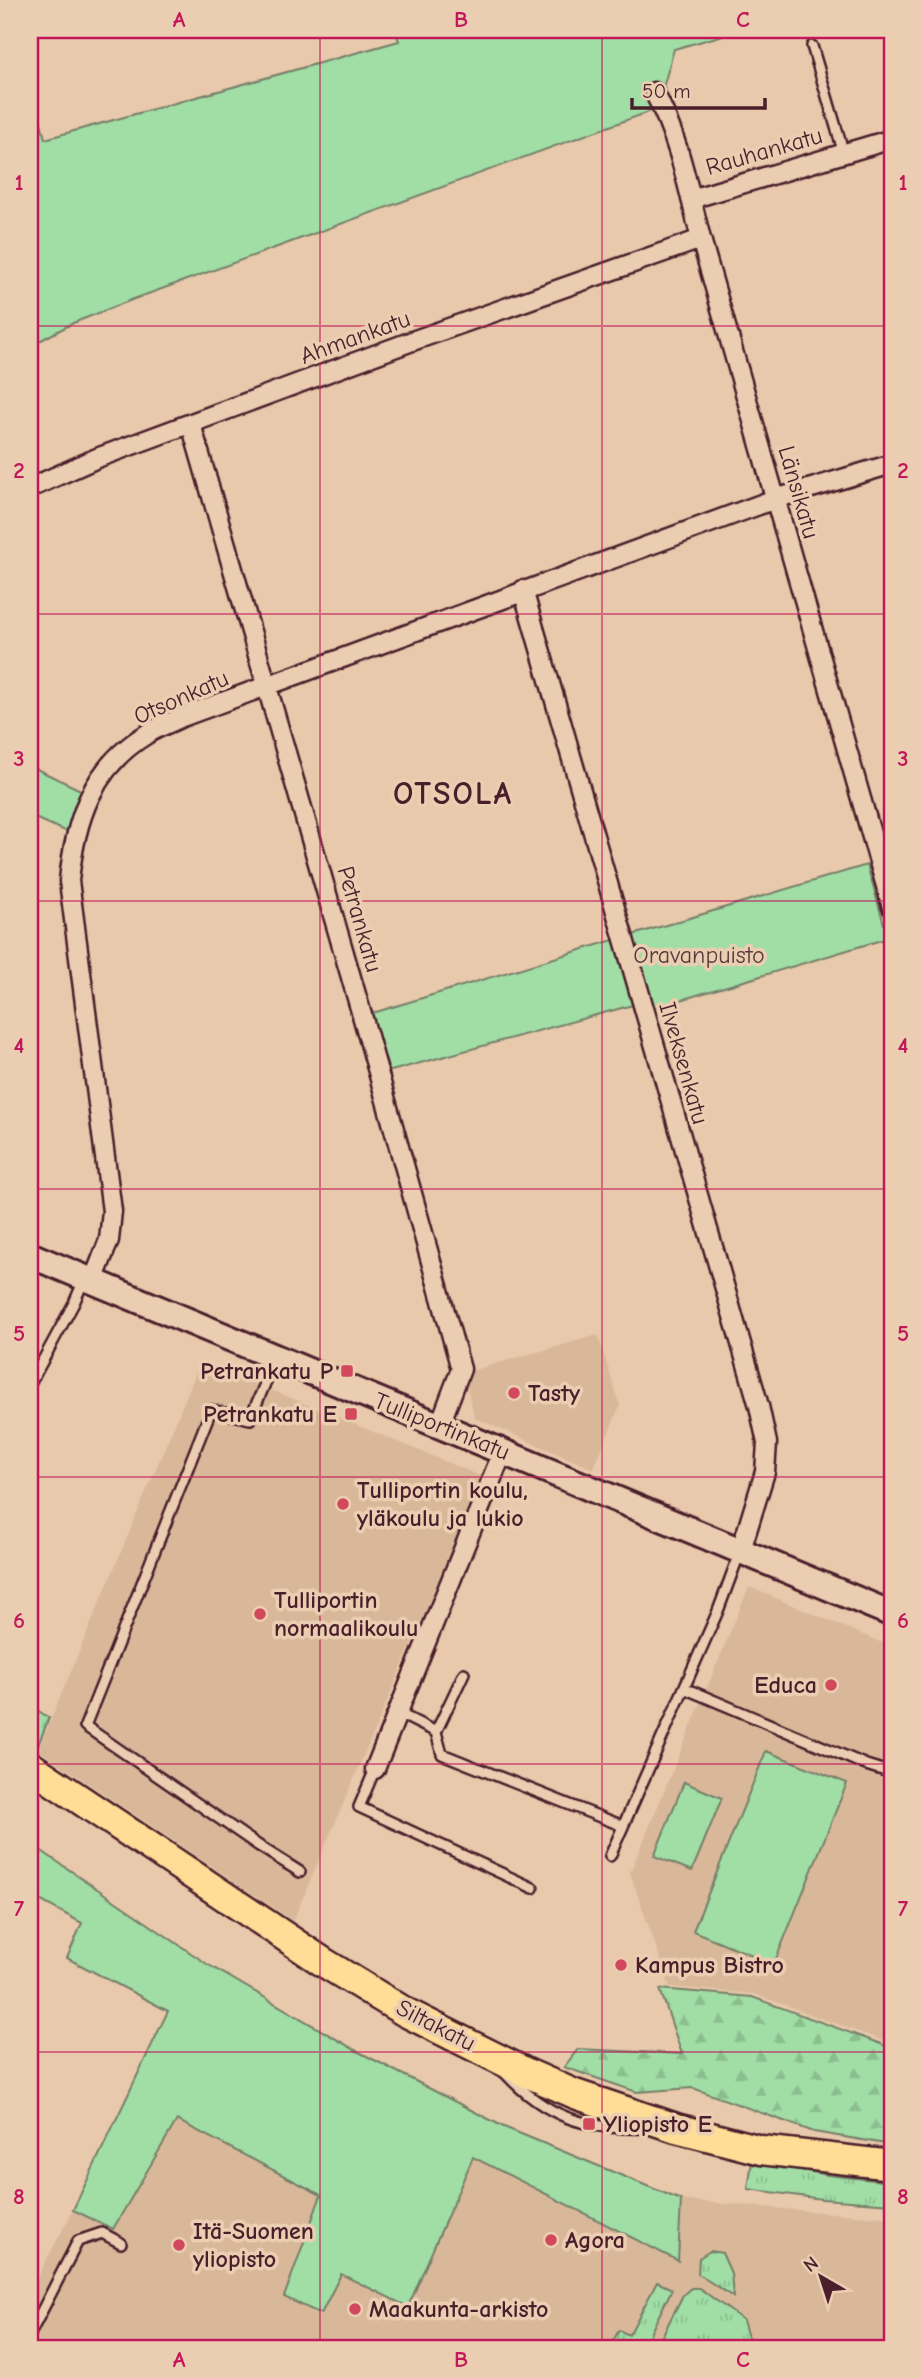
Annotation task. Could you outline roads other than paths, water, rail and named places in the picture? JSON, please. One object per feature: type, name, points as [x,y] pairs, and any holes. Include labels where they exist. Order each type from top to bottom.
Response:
[{"type":"main road","name":"Siltakatu","points":[[30,1766],[323,1962],[405,2012],[527,2073],[575,2094],[676,2128],[761,2150],[892,2165]]},
{"type":"street","name":"Länsikatu","points":[[654,92],[676,138],[701,239],[892,903]]},
{"type":"street","name":"Rauhankatu","points":[[691,199],[892,139]]},
{"type":"street","name":"Ahmankatu","points":[[30,488],[97,458],[701,239]]},
{"type":"street","name":"Petrankatu","points":[[191,424],[461,1369],[439,1427]]},
{"type":"street","name":"Otsonkatu","points":[[89,1279],[109,1240],[112,1211],[69,881],[73,844],[85,804],[110,765],[146,734],[182,718],[775,499],[892,464]]},
{"type":"street","name":"Ilveksenkatu","points":[[523,590],[759,1406],[767,1443],[765,1472],[741,1550]]},
{"type":"street","name":"Tulliportinkatu","points":[[30,1255],[892,1614]]},
{"type":"street","points":[[375,1769],[503,1451]]},
{"type":"lane","points":[[812,46],[844,154]]},
{"type":"lane","points":[[30,1384],[89,1279]]},
{"type":"lane","points":[[272,1355],[267,1379],[250,1419],[211,1410],[85,1726],[300,1872]]},
{"type":"lane","points":[[610,1856],[718,1611],[741,1550]]},
{"type":"lane","points":[[464,1672],[436,1732],[442,1754],[623,1826]]},
{"type":"lane","points":[[684,1688],[866,1765],[892,1773]]},
{"type":"lane","points":[[398,1713],[436,1732]]},
{"type":"lane","points":[[375,1769],[359,1807],[533,1888]]},
{"type":"lane","points":[[30,2334],[79,2241],[102,2233],[121,2243]]},
{"type":"place","name":"Petrankatu P","points":[[347,1371]]},
{"type":"place","name":"Tasty","points":[[514,1393]]},
{"type":"place","name":"Petrankatu E","points":[[351,1414]]},
{"type":"place","name":"Tulliportin koulu, yläkoulu ja lukio","points":[[343,1504]]},
{"type":"place","name":"Tulliportin normaalikoulu","points":[[260,1614]]},
{"type":"place","name":"Educa","points":[[831,1685]]},
{"type":"place","name":"Kampus Bistro","points":[[621,1965]]},
{"type":"place","name":"Yliopisto E","points":[[589,2124]]},
{"type":"place","name":"Agora","points":[[551,2240]]},
{"type":"place","name":"Itä-Suomen yliopisto","points":[[179,2245]]},
{"type":"place","name":"Maakunta-arkisto","points":[[355,2309]]},
{"type":"district","name":"OTSOLA","points":[[453,793]]},
{"type":"park label","name":"Oravanpuisto","points":[[699,955]]}]
